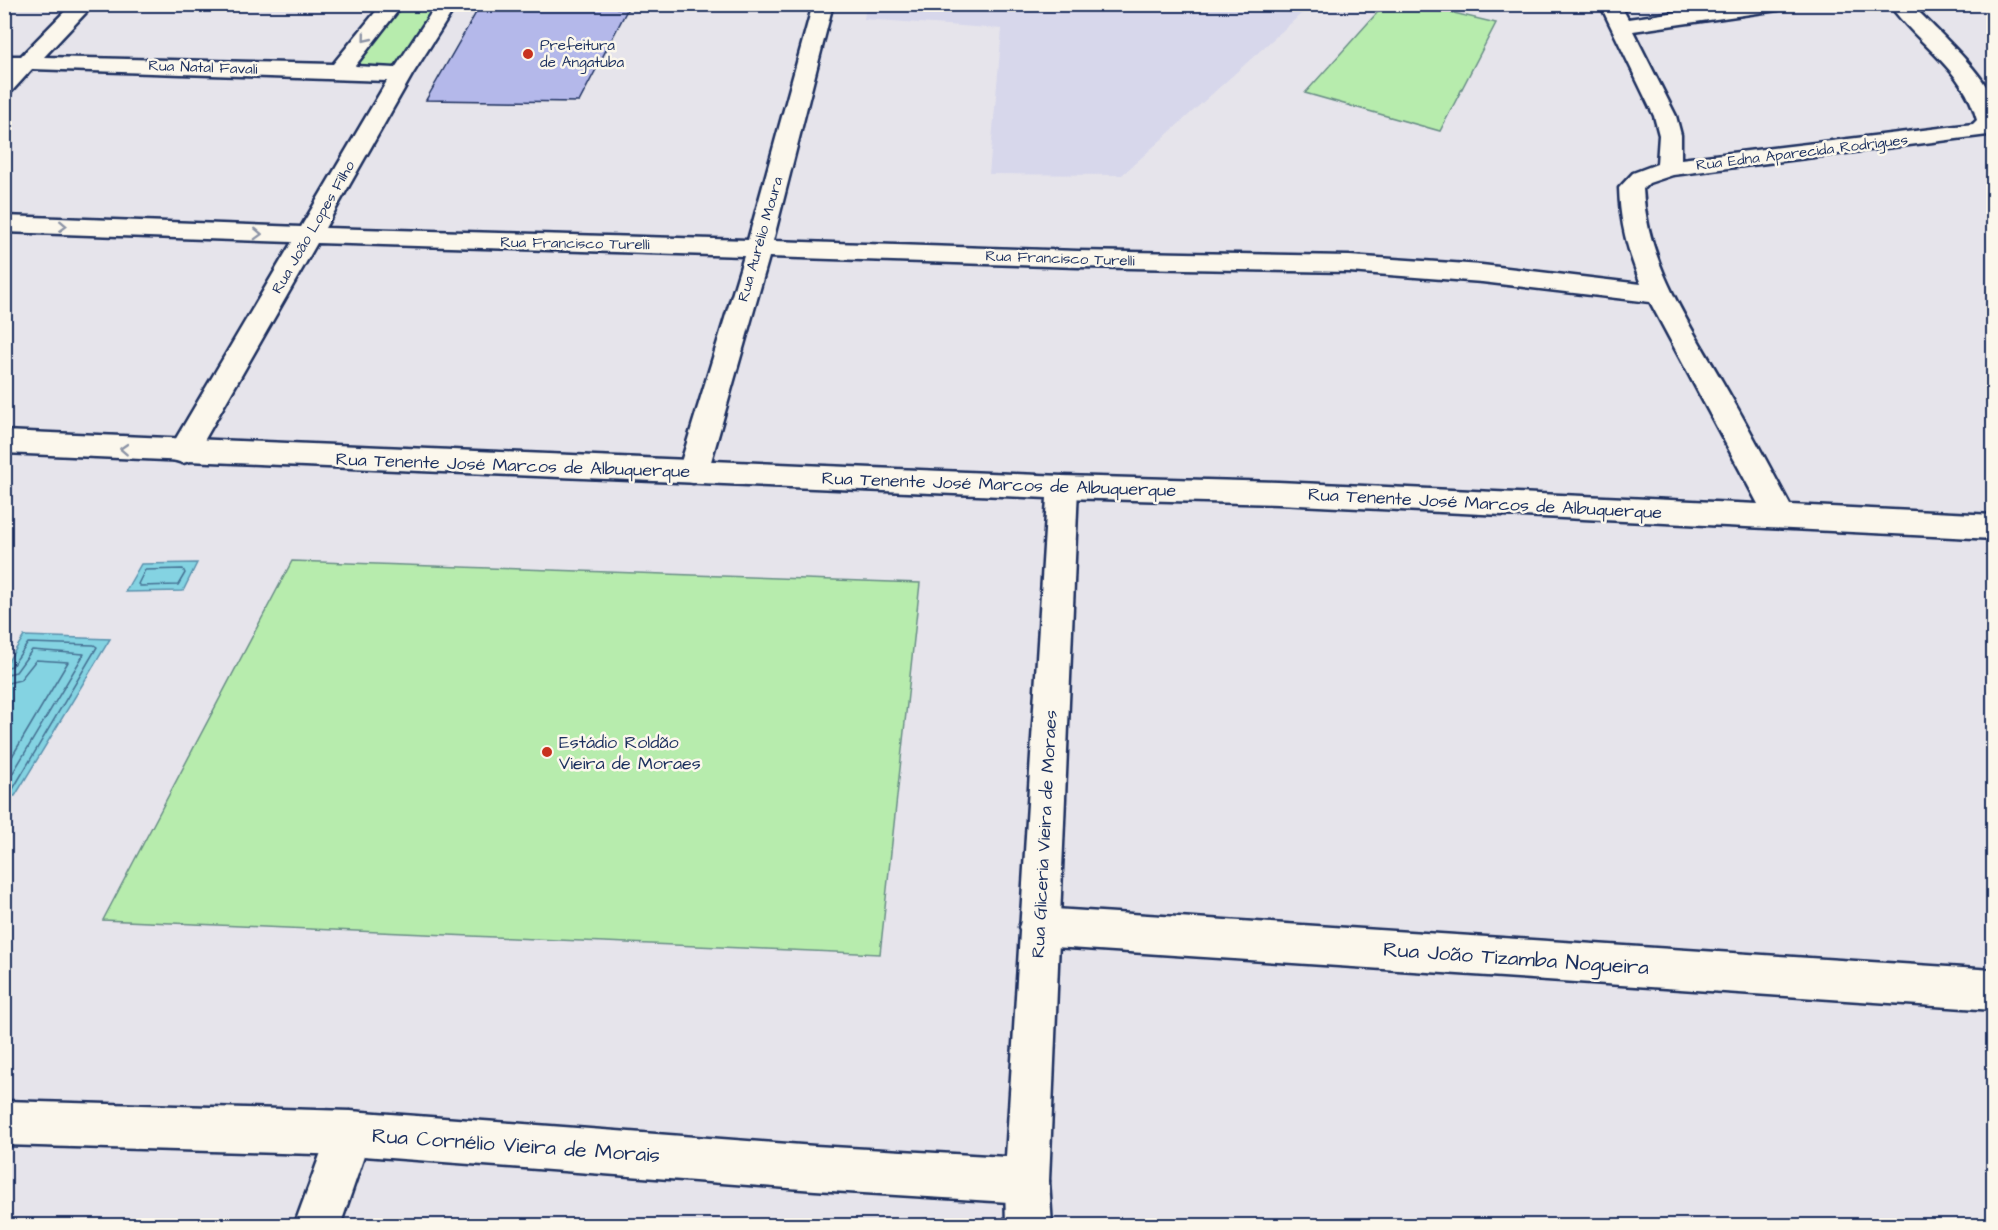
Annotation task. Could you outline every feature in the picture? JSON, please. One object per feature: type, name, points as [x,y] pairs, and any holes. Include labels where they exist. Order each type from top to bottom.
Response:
[{"type":"street","points":[[4,86],[84,4]]},
{"type":"street","points":[[339,71],[393,4]]},
{"type":"street","name":"Rua João Lopes Filho","points":[[183,452],[401,75],[447,4]]},
{"type":"street","name":"Rua Aurélio Moura","points":[[693,472],[759,247],[823,4]]},
{"type":"street","points":[[1610,4],[1665,116],[1670,135],[1669,168]]},
{"type":"street","points":[[1622,26],[1778,4]]},
{"type":"street","name":"Rua Edna Aparecida Rodrigues","points":[[1660,295],[1637,241],[1631,218],[1631,188],[1641,177],[1669,168],[1980,130],[1989,121],[1983,99],[1959,67],[1899,4]]},
{"type":"street","name":"Rua Natal Favali","points":[[4,62],[339,71],[401,75]]},
{"type":"street","name":"Rua Francisco Turelli","points":[[4,224],[308,236],[759,247],[1145,261],[1305,262],[1476,272],[1660,295]]},
{"type":"street","points":[[1660,295],[1781,518]]},
{"type":"street","name":"Rua Tenente José Marcos de Albuquerque","points":[[4,442],[183,452],[1063,487],[1278,493],[1994,527]]},
{"type":"street","name":"Rua Gliceria Vieira de Moraes","points":[[1029,1226],[1028,1181],[1039,927],[1063,487]]},
{"type":"street","name":"Rua João Tizamba Nogueira","points":[[1039,927],[1994,990]]},
{"type":"street","name":"Rua Cornélio Vieira de Morais","points":[[4,1124],[350,1133],[815,1168],[1028,1181]]},
{"type":"street","points":[[317,1226],[350,1133]]},
{"type":"shaded area","points":[[866,4],[1311,5],[1122,175],[989,174],[1002,29],[864,19]]},
{"type":"green space","points":[[1385,4],[1420,5],[1496,23],[1440,131],[1305,93]]},
{"type":"green space","points":[[398,5],[439,5],[401,71],[353,67]]},
{"type":"green space","name":"Estádio Roldão Vieira de Moraes","points":[[292,561],[920,583],[880,954],[103,920]]},
{"type":"water","points":[[197,563],[183,591],[125,592],[141,564]]},
{"type":"water","points":[[24,636],[110,639],[15,796],[5,796],[5,666]]},
{"type":"building","name":"Prefeitura de Angatuba","points":[[481,4],[618,4],[617,8],[628,8],[579,102],[426,100]]},
{"type":"place","name":"Prefeitura de Angatuba","points":[[528,54]]},
{"type":"place","name":"Estádio Roldão Vieira de Moraes","points":[[547,752]]}]
